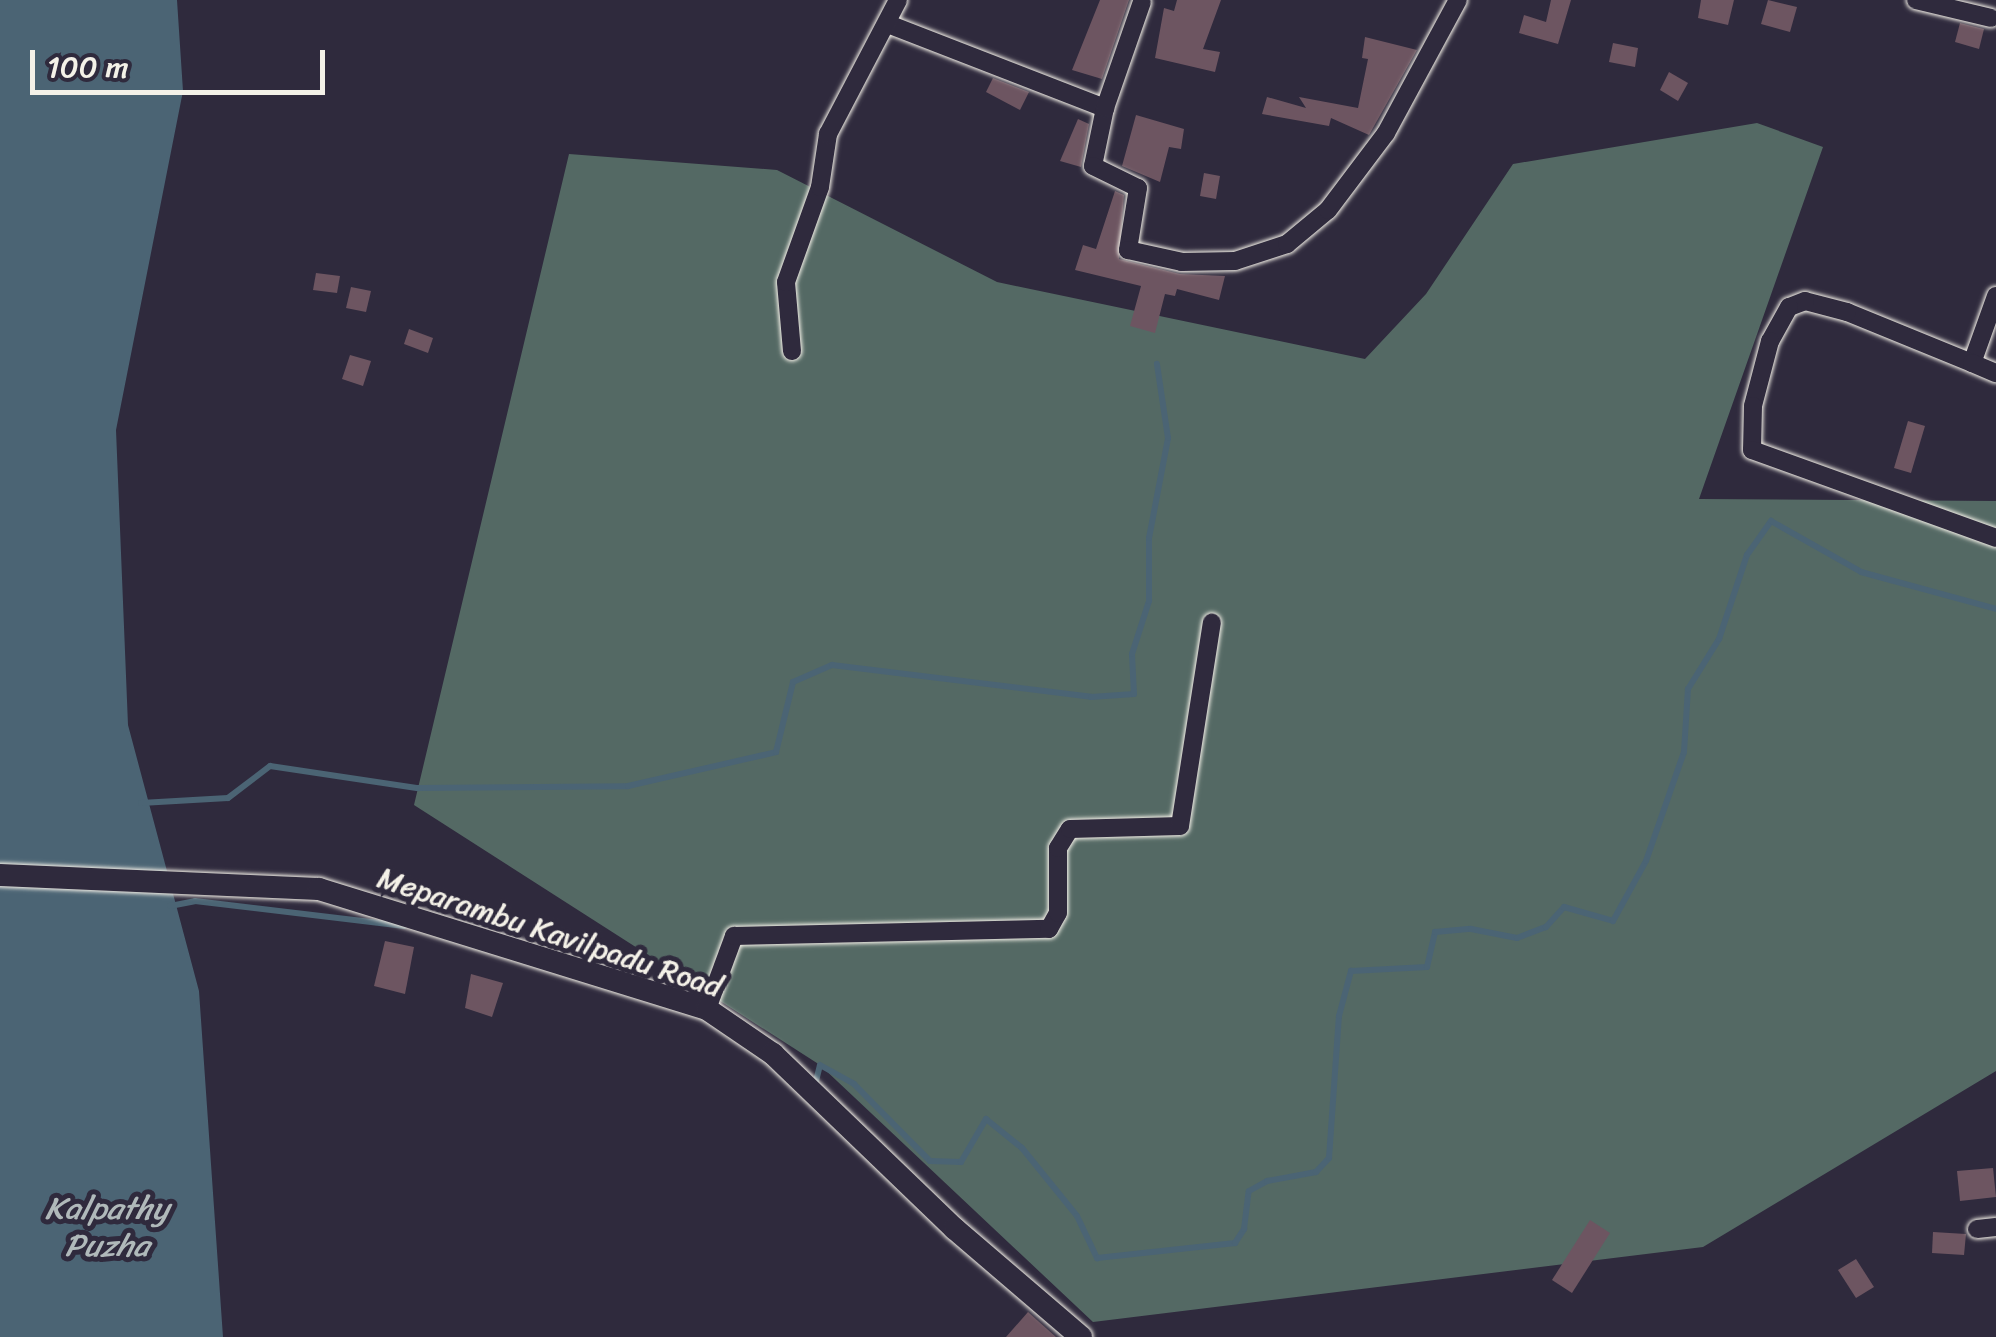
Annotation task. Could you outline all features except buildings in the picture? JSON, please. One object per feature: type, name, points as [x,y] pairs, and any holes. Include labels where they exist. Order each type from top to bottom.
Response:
[{"type":"main road","name":"Meparambu Kavilpadu Road","points":[[0,874],[319,889],[707,1009],[773,1054],[968,1242],[1081,1337]]},
{"type":"street","points":[[792,350],[786,282],[820,187],[828,134],[849,86],[888,24],[898,0]]},
{"type":"street","points":[[1142,2],[1105,108],[1093,166],[1138,188],[1128,250],[1182,262],[1235,261],[1287,244],[1328,210],[1386,133],[1458,0]]},
{"type":"street","points":[[1916,0],[1991,18]]},
{"type":"street","points":[[888,24],[1105,108]]},
{"type":"street","points":[[1972,363],[1996,296]]},
{"type":"street","points":[[1996,373],[1805,301],[1789,307],[1770,341],[1754,406],[1752,450],[1996,538]]},
{"type":"street","points":[[707,1009],[734,936],[1049,929],[1058,913],[1058,848],[1070,829],[1180,826],[1212,622]]},
{"type":"green space","points":[[1757,123],[1823,147],[1699,499],[1996,501],[1996,1071],[1703,1247],[1093,1322],[820,1065],[414,805],[569,154],[777,170],[997,282],[1365,359],[1426,294],[1513,164]]},
{"type":"water","name":"Kalpathy Puzha","points":[[0,0],[177,0],[183,91],[116,430],[128,725],[199,991],[223,1337],[0,1337]]},
{"type":"waterway","points":[[141,803],[228,798],[270,766],[418,788],[628,786],[776,752],[793,682],[832,665],[1091,697],[1134,694],[1132,654],[1149,601],[1149,538],[1168,438],[1157,364]]},
{"type":"waterway","points":[[816,1081],[820,1065],[854,1084],[930,1161],[961,1162],[986,1119],[1022,1148],[1077,1216],[1097,1258],[1235,1243],[1244,1229],[1249,1191],[1267,1181],[1316,1172],[1329,1158],[1339,1016],[1351,971],[1427,967],[1435,932],[1471,929],[1517,938],[1546,927],[1564,907],[1613,921],[1646,861],[1684,752],[1688,689],[1719,639],[1747,555],[1771,521],[1861,572],[1996,609]]},
{"type":"waterway","points":[[170,906],[195,901],[405,926]]}]
